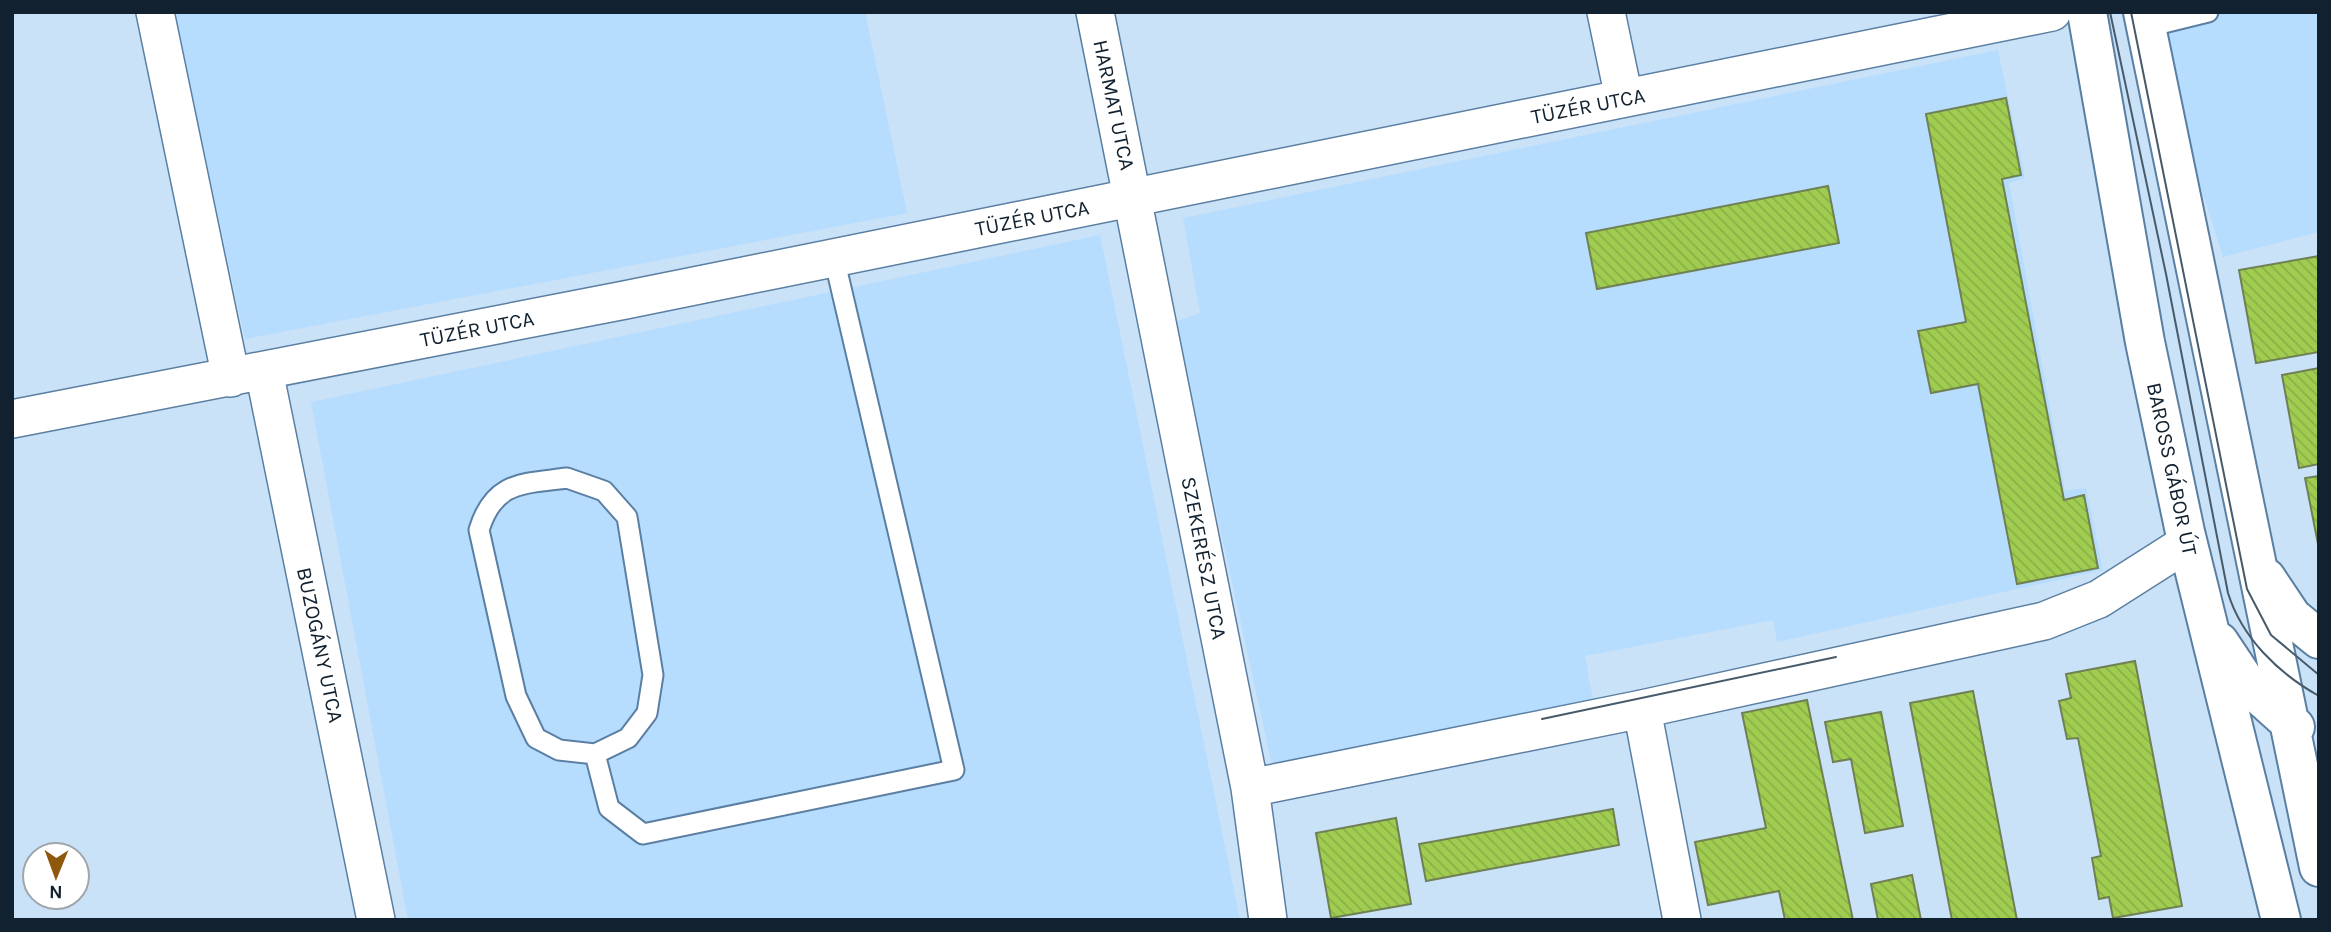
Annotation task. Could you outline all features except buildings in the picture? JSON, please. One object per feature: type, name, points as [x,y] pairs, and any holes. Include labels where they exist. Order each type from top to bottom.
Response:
[{"type":"street","name":"BUZOGÁNY UTCA","points":[[155,12],[247,374],[376,920]]},
{"type":"street","name":"HARMAT UTCA","points":[[1095,12],[1133,198]]},
{"type":"street","points":[[1606,12],[1624,99]]},
{"type":"street","name":"TÜZÉR UTCA","points":[[12,419],[834,258],[2052,12]]},
{"type":"street","name":"BAROSS GÁBOR ÚT","points":[[2087,12],[2145,342],[2187,543],[2278,907]]},
{"type":"street","points":[[2145,19],[2252,552],[2305,733],[2319,867]]},
{"type":"street","name":"SZEKERÉSZ UTCA","points":[[1133,198],[1250,788],[1268,920]]},
{"type":"street","points":[[1250,788],[1642,709],[2044,621],[2099,599],[2187,543]]},
{"type":"street","points":[[2252,552],[2280,602],[2305,629],[2319,639]]},
{"type":"street","points":[[2203,613],[2247,684],[2305,733]]},
{"type":"street","points":[[1642,709],[1682,920]]},
{"type":"street","points":[[2278,907],[2286,822],[2310,777]]},
{"type":"lane","points":[[2145,19],[2208,12]]},
{"type":"lane","points":[[595,754],[609,808],[643,834],[954,770],[834,258]]},
{"type":"lane","points":[[567,478],[604,491],[627,517],[653,675],[647,713],[628,738],[595,754],[559,750],[536,738],[516,696],[479,530],[486,508],[511,486],[567,478]]},
{"type":"shaded area","points":[[174,12],[865,12],[907,213],[245,339]]},
{"type":"shaded area","points":[[2145,12],[2319,12],[2319,232],[2223,257]]},
{"type":"shaded area","points":[[1998,50],[2025,178],[2009,183],[2065,491],[2086,488],[2103,570],[1777,642],[1773,620],[1585,656],[1593,700],[1272,765],[1175,322],[1200,313],[1183,218]]},
{"type":"shaded area","points":[[1100,235],[1240,920],[408,920],[311,402]]},
{"type":"tram line","points":[[2110,12],[2166,274],[2228,593],[2242,625],[2263,653],[2289,677],[2319,696]]},
{"type":"tram line","points":[[2131,12],[2247,589],[2271,635],[2319,675]]},
{"type":"tram line","points":[[1542,719],[1836,657]]}]
